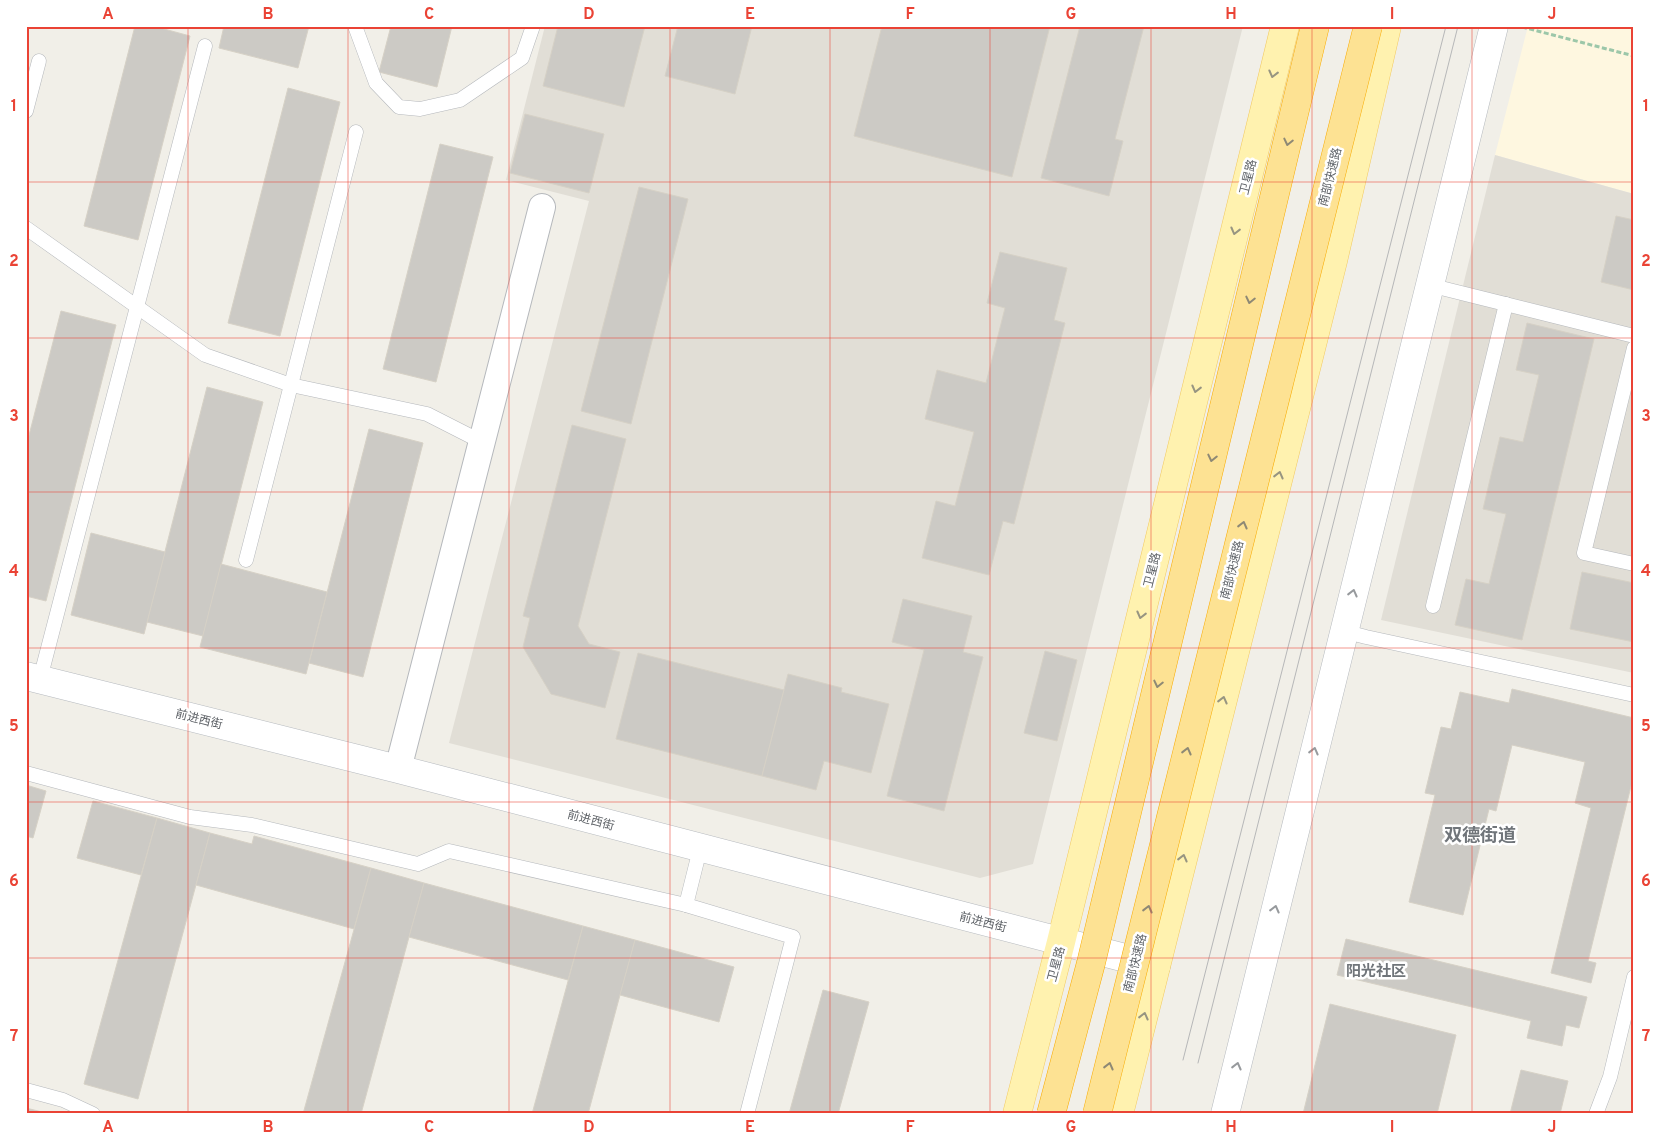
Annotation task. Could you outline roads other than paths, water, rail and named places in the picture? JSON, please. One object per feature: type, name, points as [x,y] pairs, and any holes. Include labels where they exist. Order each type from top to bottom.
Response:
[{"type":"highway","points":[[1051,1114],[1093,953],[1315,26]]},
{"type":"highway","name":"南部快速路","points":[[1097,1114],[1368,26]]},
{"type":"main road","name":"卫星路","points":[[1017,1114],[1061,942],[1285,26]]},
{"type":"main road","points":[[1333,260],[1387,26]]},
{"type":"main road","points":[[1119,1114],[1333,260],[1396,26]]},
{"type":"street","points":[[1225,1114],[1343,630],[1494,26]]},
{"type":"street","points":[[398,769],[542,207]]},
{"type":"street","name":"前进西街","points":[[33,677],[398,769],[1156,966]]},
{"type":"lane","points":[[355,26],[376,84],[399,106],[420,109],[460,100],[522,58],[533,26]]},
{"type":"lane","points":[[33,677],[137,307],[205,46]]},
{"type":"lane","points":[[26,110],[39,61]]},
{"type":"lane","points":[[246,560],[356,132]]},
{"type":"lane","points":[[26,228],[205,355],[291,385],[427,414],[482,442]]},
{"type":"lane","points":[[1429,285],[1634,336]]},
{"type":"lane","points":[[1434,606],[1506,304]]},
{"type":"lane","points":[[1634,348],[1584,553],[1634,564]]},
{"type":"lane","points":[[1343,630],[1366,637],[1634,695]]},
{"type":"lane","points":[[26,773],[190,817],[252,825],[418,864],[449,851],[686,905],[793,937],[747,1114]]},
{"type":"lane","points":[[686,905],[700,849]]},
{"type":"lane","points":[[1596,1114],[1610,1077],[1634,976]]},
{"type":"lane","points":[[26,1090],[62,1100],[93,1114]]},
{"type":"tram line","points":[[1183,1060],[1446,26]]},
{"type":"tram line","points":[[1198,1063],[1458,26]]},
{"type":"district","name":"双德街道","points":[[1480,835]]},
{"type":"district","name":"阳光社区","points":[[1376,971]]}]
